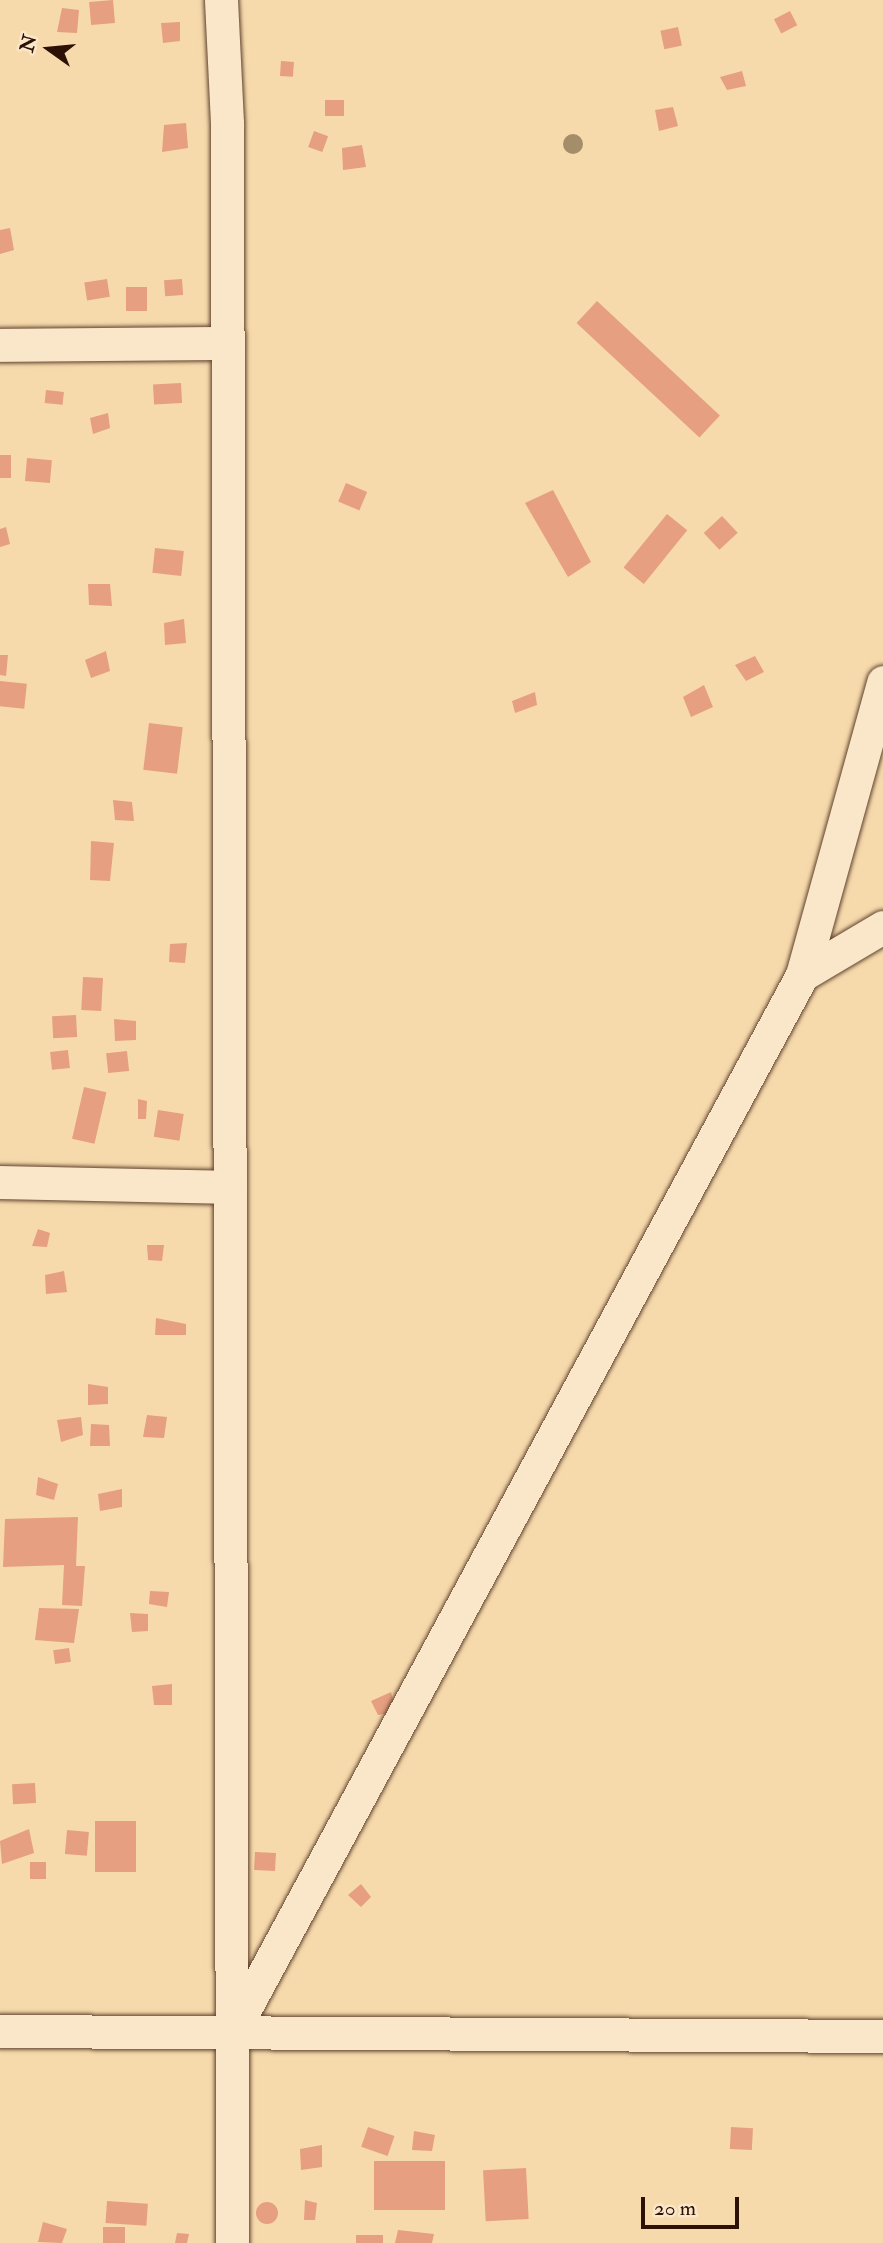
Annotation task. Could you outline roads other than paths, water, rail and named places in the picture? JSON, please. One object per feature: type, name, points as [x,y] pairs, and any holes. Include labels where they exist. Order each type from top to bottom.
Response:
[{"type":"street","points":[[221,0],[227,123],[232,2243]]},
{"type":"street","points":[[0,345],[228,343]]},
{"type":"street","points":[[232,2033],[802,975],[883,682]]},
{"type":"street","points":[[802,975],[883,927]]},
{"type":"street","points":[[0,1182],[230,1186]]},
{"type":"street","points":[[0,2031],[883,2036]]}]
